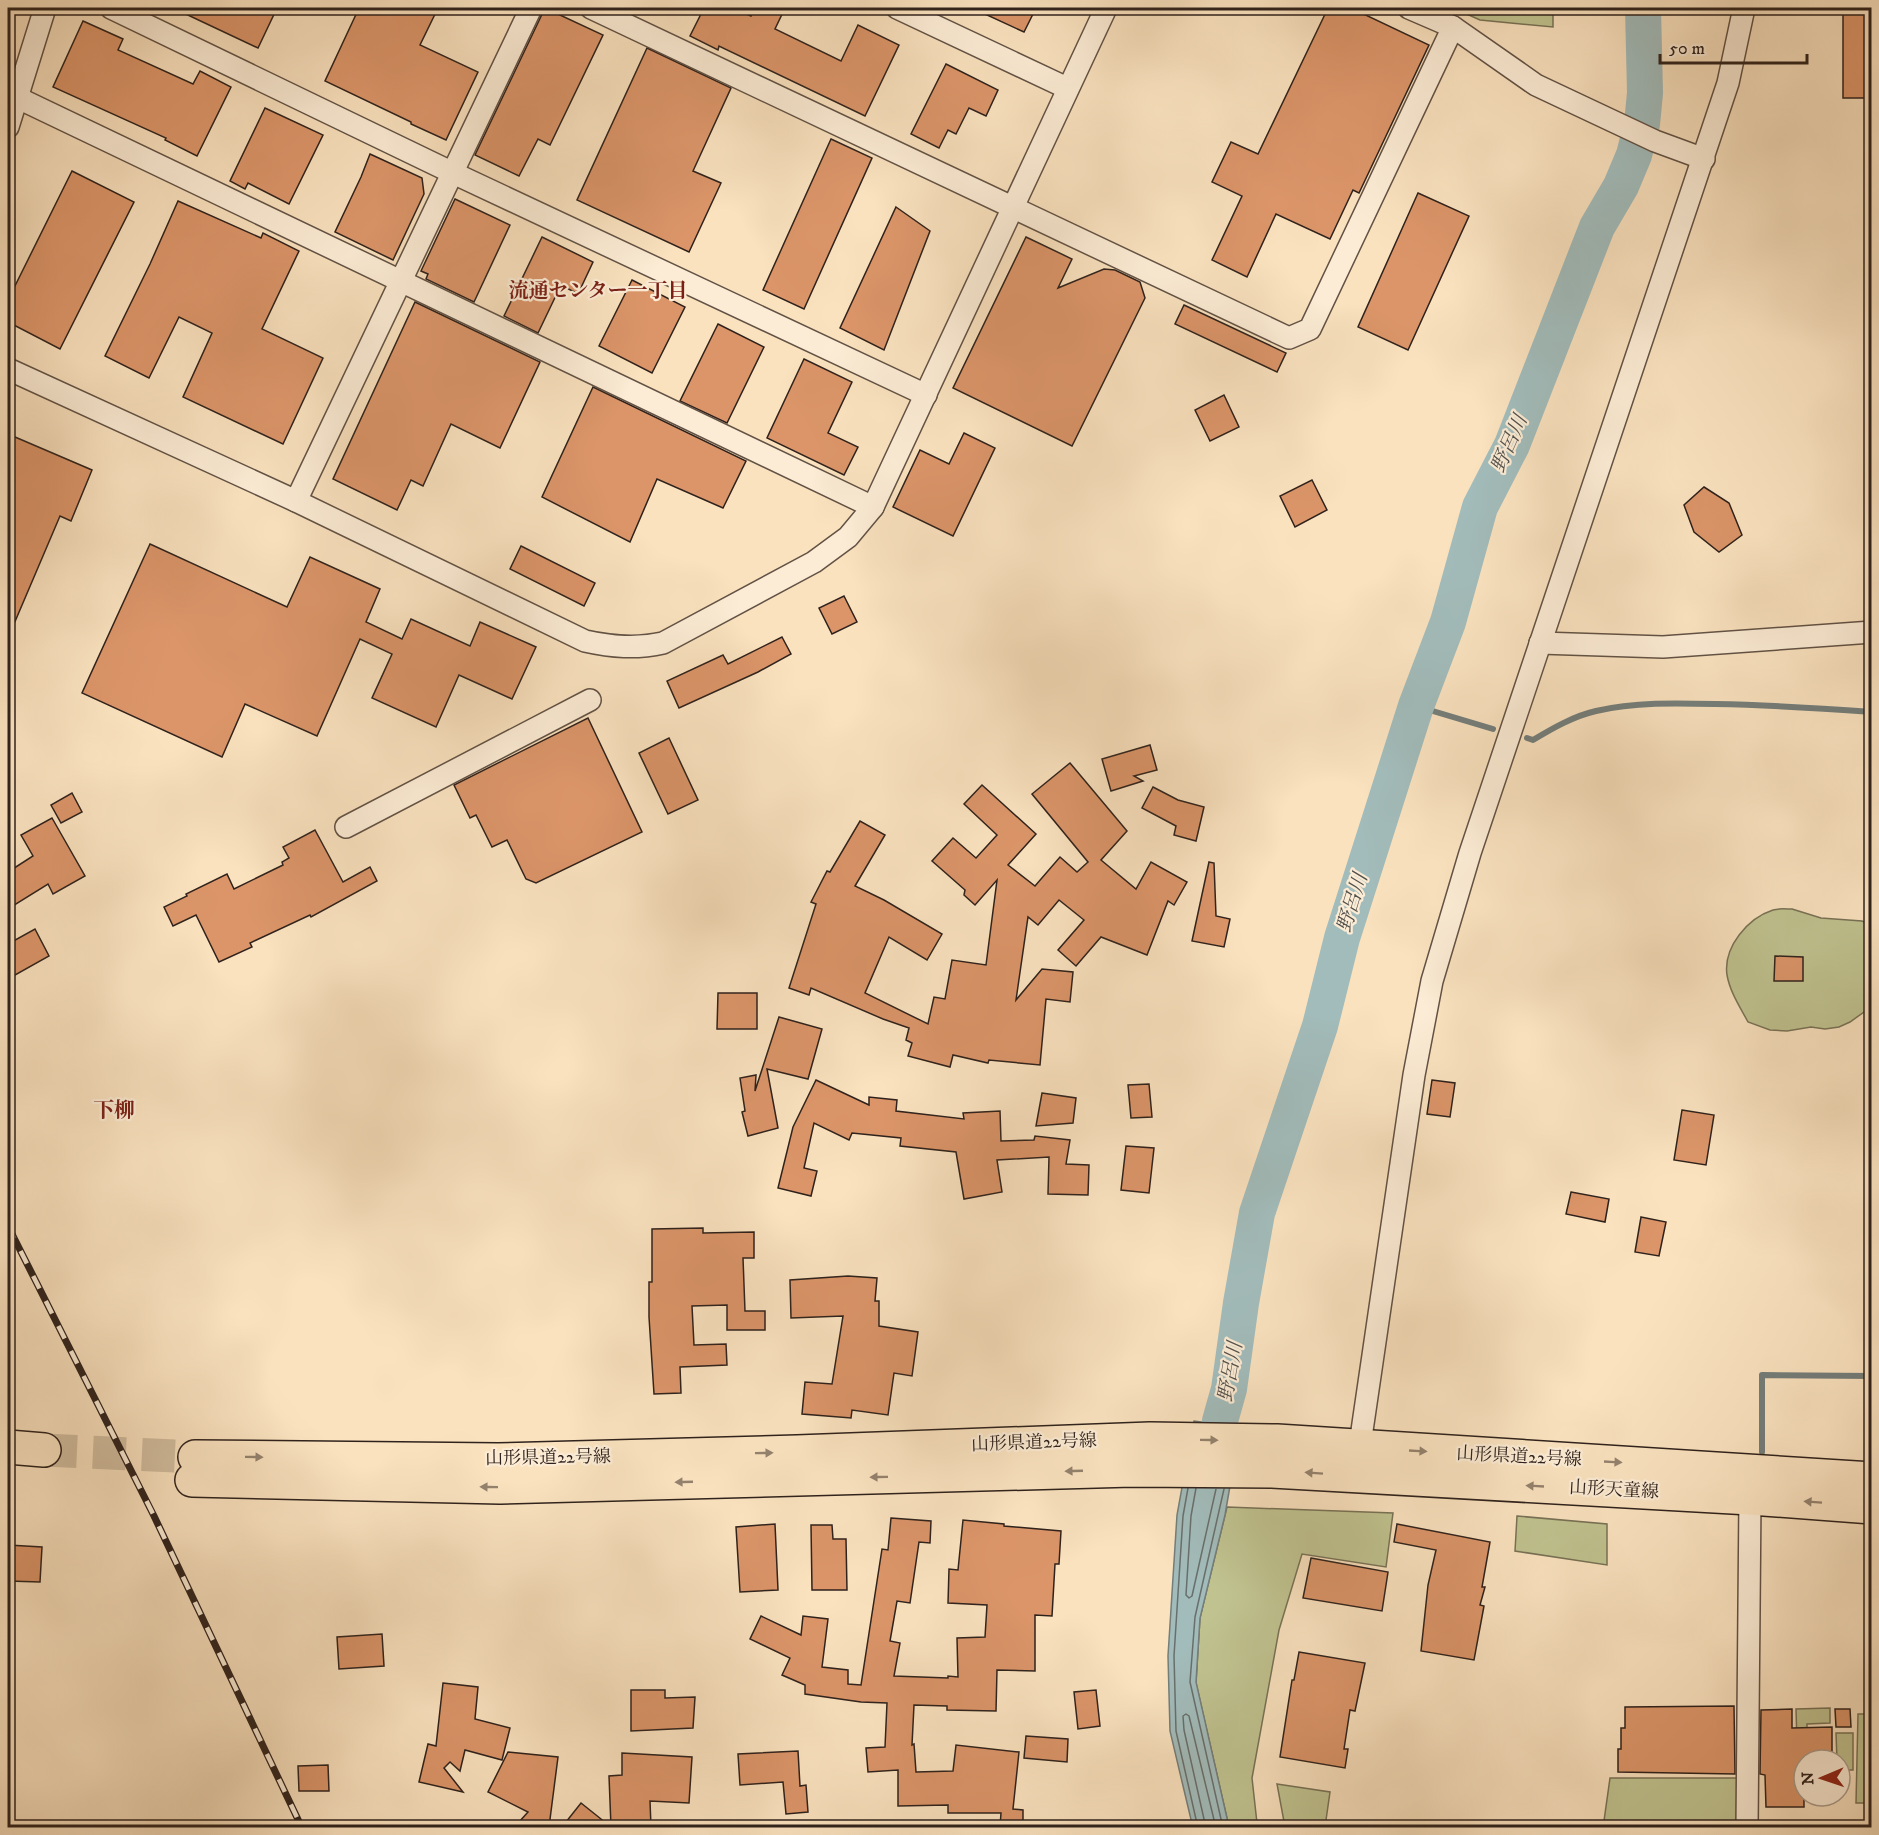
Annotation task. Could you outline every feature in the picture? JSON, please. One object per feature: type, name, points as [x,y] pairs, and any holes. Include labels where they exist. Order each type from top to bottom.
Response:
[{"type":"main road","points":[[8,1447],[43,1461],[8,1470]]},
{"type":"main road","name":"山形県道22号線","points":[[194,1468],[797,1452],[1274,1456],[1358,1462],[1747,1470],[1872,1479]]},
{"type":"main road","name":"山形天童線","points":[[1358,1462],[1872,1507]]},
{"type":"street","points":[[8,127],[45,8]]},
{"type":"street","points":[[111,8],[451,172],[926,395]]},
{"type":"street","points":[[296,501],[531,8]]},
{"type":"street","points":[[591,8],[1289,338],[1310,329],[1453,27]]},
{"type":"street","points":[[897,8],[1067,88]]},
{"type":"street","points":[[8,369],[296,501],[585,641],[643,648],[663,643],[814,562],[848,537],[873,507],[1106,8]]},
{"type":"street","points":[[1409,8],[1453,27],[1536,85],[1655,141],[1704,159]]},
{"type":"street","points":[[1358,1462],[1402,1148],[1432,981],[1470,853],[1704,159],[1728,84],[1744,8]]},
{"type":"street","points":[[16,97],[403,280],[873,507]]},
{"type":"street","points":[[1540,643],[1663,647],[1872,632]]},
{"type":"street","points":[[346,827],[590,699]]},
{"type":"street","points":[[1747,1827],[1750,1498]]},
{"type":"green space","points":[[1453,8],[1553,8],[1553,27],[1480,20]]},
{"type":"green space","points":[[1775,909],[1792,909],[1821,918],[1862,921],[1871,925],[1871,1007],[1839,1027],[1825,1029],[1811,1027],[1787,1031],[1770,1030],[1748,1022],[1730,987],[1727,964],[1733,944],[1739,935],[1764,914]]},
{"type":"green space","points":[[1227,1507],[1393,1513],[1386,1567],[1302,1554],[1279,1630],[1252,1778],[1257,1823],[1260,1827],[1229,1827],[1196,1683],[1200,1618]]},
{"type":"green space","points":[[1517,1516],[1607,1524],[1607,1565],[1515,1551]]},
{"type":"green space","points":[[1830,1708],[1830,1723],[1807,1724],[1807,1743],[1797,1744],[1796,1709]]},
{"type":"green space","points":[[1858,1714],[1871,1714],[1871,1803],[1856,1803]]},
{"type":"green space","points":[[1836,1733],[1853,1733],[1853,1770],[1852,1748],[1837,1748]]},
{"type":"green space","points":[[1610,1778],[1739,1778],[1737,1827],[1603,1828]]},
{"type":"green space","points":[[1277,1784],[1330,1792],[1325,1827],[1285,1827]]},
{"type":"water","points":[[1194,1421],[1240,1428],[1225,1515],[1200,1618],[1196,1682],[1229,1827],[1193,1828],[1170,1731],[1168,1656],[1177,1515]]},
{"type":"building","points":[[173,8],[277,8],[258,48]]},
{"type":"building","points":[[359,8],[438,8],[420,45],[478,72],[446,140],[325,81]]},
{"type":"building","points":[[545,8],[603,35],[550,145],[538,139],[519,176],[475,155]]},
{"type":"building","points":[[704,8],[732,8],[751,16],[755,8],[785,8],[775,29],[841,61],[858,25],[899,45],[865,116],[719,46],[718,50],[690,36]]},
{"type":"building","points":[[972,8],[1036,8],[1024,32]]},
{"type":"building","points":[[1328,8],[1351,8],[1429,45],[1359,193],[1353,190],[1330,239],[1276,214],[1247,277],[1212,260],[1242,196],[1212,182],[1231,142],[1258,154]]},
{"type":"building","points":[[1843,8],[1872,8],[1872,98],[1843,98]]},
{"type":"building","points":[[83,21],[123,39],[118,50],[193,84],[200,71],[231,87],[197,156],[165,140],[166,138],[53,87]]},
{"type":"building","points":[[647,48],[731,88],[693,171],[721,183],[689,252],[577,200]]},
{"type":"building","points":[[946,64],[998,90],[986,116],[969,108],[956,134],[948,130],[939,148],[911,134]]},
{"type":"building","points":[[265,108],[323,135],[289,204],[248,183],[245,189],[230,181]]},
{"type":"building","points":[[831,139],[872,158],[804,309],[763,290]]},
{"type":"building","points":[[370,154],[422,178],[424,194],[393,260],[335,232]]},
{"type":"building","points":[[72,171],[134,202],[60,349],[8,322],[8,300]]},
{"type":"building","points":[[1418,193],[1469,216],[1408,350],[1358,327]]},
{"type":"building","points":[[455,199],[510,225],[474,302],[426,279],[428,274],[421,271]]},
{"type":"building","points":[[178,201],[261,238],[263,233],[299,251],[262,329],[323,358],[283,444],[183,397],[212,333],[179,317],[149,378],[105,356]]},
{"type":"building","points":[[896,207],[930,231],[884,350],[840,328]]},
{"type":"building","points":[[542,237],[593,262],[578,294],[561,285],[538,333],[504,316]]},
{"type":"building","points":[[1026,237],[1072,259],[1058,288],[1104,269],[1115,270],[1140,282],[1145,298],[1072,446],[953,388]]},
{"type":"building","points":[[632,280],[685,307],[652,373],[599,346]]},
{"type":"building","points":[[415,302],[540,362],[500,448],[451,424],[423,486],[411,480],[397,510],[333,479]]},
{"type":"building","points":[[1184,305],[1286,353],[1277,372],[1175,324]]},
{"type":"building","points":[[718,324],[764,347],[727,423],[680,401]]},
{"type":"building","points":[[804,359],[852,382],[828,433],[858,447],[844,475],[767,438]]},
{"type":"building","points":[[593,387],[746,461],[723,508],[657,479],[630,542],[542,497]]},
{"type":"building","points":[[1224,395],[1239,427],[1210,441],[1195,410]]},
{"type":"building","points":[[964,433],[995,448],[953,536],[893,507],[920,450],[949,464]]},
{"type":"building","points":[[8,434],[92,470],[71,521],[60,516],[8,638]]},
{"type":"building","points":[[1312,480],[1327,510],[1295,527],[1280,496]]},
{"type":"building","points":[[1704,487],[1729,503],[1742,535],[1719,552],[1694,532],[1684,505]]},
{"type":"building","points":[[150,544],[287,607],[310,557],[380,589],[366,622],[402,639],[411,619],[470,646],[480,622],[536,647],[512,699],[459,675],[436,727],[372,698],[392,654],[360,639],[317,736],[245,704],[222,757],[82,693]]},
{"type":"building","points":[[521,546],[595,583],[584,606],[510,569]]},
{"type":"building","points":[[844,596],[857,622],[832,634],[819,608]]},
{"type":"building","points":[[782,637],[791,654],[758,672],[679,708],[667,681],[723,655],[728,664]]},
{"type":"building","points":[[588,718],[642,832],[536,883],[526,879],[507,840],[492,847],[476,815],[470,818],[454,785]]},
{"type":"building","points":[[669,738],[698,800],[668,814],[639,753]]},
{"type":"building","points":[[1150,745],[1157,770],[1134,776],[1143,781],[1111,791],[1102,759]]},
{"type":"building","points":[[1070,763],[1127,831],[1101,860],[1136,889],[1151,862],[1187,882],[1174,905],[1168,901],[1147,955],[1101,937],[1076,966],[1058,950],[1084,920],[1059,900],[1038,925],[1028,917],[1016,1000],[1042,969],[1073,972],[1070,1002],[1046,999],[1040,1065],[989,1060],[988,1063],[953,1055],[950,1067],[908,1056],[912,1043],[906,1040],[909,1028],[811,988],[809,995],[789,988],[816,904],[811,902],[827,871],[830,872],[860,821],[885,835],[855,886],[942,934],[927,960],[889,937],[865,993],[928,1024],[934,997],[945,999],[952,960],[986,965],[997,880],[975,905],[964,895],[965,890],[932,861],[953,838],[976,858],[997,835],[964,804],[982,785],[1036,834],[1008,865],[1035,886],[1060,857],[1077,872],[1088,862],[1032,794]]},
{"type":"building","points":[[1153,787],[1178,800],[1204,807],[1196,841],[1174,835],[1176,826],[1142,808]]},
{"type":"building","points":[[72,793],[82,812],[61,823],[51,805]]},
{"type":"building","points":[[52,818],[85,876],[53,894],[48,884],[8,909],[8,872],[33,856],[21,835]]},
{"type":"building","points":[[315,830],[343,882],[370,867],[377,881],[311,917],[310,915],[250,943],[252,947],[219,962],[196,915],[173,926],[164,907],[227,874],[234,889],[283,865],[282,862],[289,858],[283,847]]},
{"type":"building","points":[[1209,862],[1214,863],[1216,916],[1230,919],[1224,947],[1192,941]]},
{"type":"building","points":[[35,929],[49,956],[8,979],[8,944]]},
{"type":"building","points":[[1775,956],[1803,957],[1803,981],[1774,981]]},
{"type":"building","points":[[718,993],[757,993],[757,1029],[717,1029]]},
{"type":"building","points":[[779,1017],[822,1029],[808,1079],[767,1069],[778,1128],[748,1136],[742,1112],[745,1111],[740,1078],[756,1075],[755,1091]]},
{"type":"building","points":[[816,1080],[869,1105],[869,1097],[897,1100],[896,1111],[964,1119],[963,1113],[1000,1111],[1001,1141],[1034,1140],[1035,1136],[1070,1140],[1066,1164],[1089,1165],[1088,1195],[1048,1194],[1049,1157],[997,1160],[1002,1192],[964,1199],[956,1152],[900,1146],[901,1138],[852,1133],[849,1140],[814,1123],[804,1168],[817,1171],[811,1196],[778,1188],[793,1127]]},
{"type":"building","points":[[1432,1080],[1455,1083],[1450,1117],[1427,1114]]},
{"type":"building","points":[[1149,1084],[1152,1117],[1131,1118],[1128,1085]]},
{"type":"building","points":[[1042,1093],[1076,1098],[1073,1123],[1036,1126]]},
{"type":"building","points":[[1682,1110],[1714,1115],[1706,1165],[1674,1160]]},
{"type":"building","points":[[1126,1146],[1154,1148],[1149,1193],[1121,1190]]},
{"type":"building","points":[[1571,1192],[1609,1199],[1605,1222],[1566,1214]]},
{"type":"building","points":[[1641,1217],[1666,1222],[1659,1256],[1635,1252]]},
{"type":"building","points":[[703,1228],[703,1233],[754,1232],[754,1258],[743,1258],[745,1311],[765,1311],[765,1330],[727,1330],[727,1305],[692,1306],[694,1345],[726,1344],[727,1365],[680,1367],[681,1393],[654,1394],[649,1317],[649,1282],[652,1282],[652,1229]]},
{"type":"building","points":[[848,1276],[877,1278],[875,1301],[879,1301],[879,1326],[918,1332],[912,1376],[894,1373],[888,1415],[852,1410],[851,1418],[802,1414],[805,1382],[832,1384],[843,1316],[791,1318],[790,1280]]},
{"type":"building","points":[[891,1518],[931,1521],[930,1543],[919,1542],[910,1603],[897,1601],[890,1641],[900,1643],[894,1676],[958,1677],[957,1638],[985,1637],[987,1605],[948,1603],[949,1569],[958,1570],[963,1520],[1061,1531],[1059,1564],[1055,1564],[1052,1616],[1035,1615],[1035,1671],[997,1670],[996,1711],[947,1710],[947,1706],[914,1705],[912,1745],[914,1744],[916,1772],[953,1771],[956,1745],[1019,1752],[1013,1809],[1023,1810],[1023,1827],[1000,1827],[1001,1813],[948,1813],[948,1805],[898,1806],[898,1770],[868,1772],[866,1748],[885,1747],[887,1703],[861,1702],[805,1694],[805,1685],[782,1675],[790,1658],[750,1639],[761,1616],[801,1635],[803,1616],[828,1619],[822,1667],[848,1670],[848,1684],[861,1685],[882,1549],[888,1550]]},
{"type":"building","points":[[775,1524],[778,1590],[740,1592],[736,1527]]},
{"type":"building","points":[[1397,1524],[1490,1542],[1482,1587],[1485,1587],[1480,1605],[1484,1606],[1474,1660],[1421,1651],[1428,1585],[1436,1550],[1394,1542]]},
{"type":"building","points":[[811,1525],[832,1525],[833,1539],[846,1539],[847,1590],[812,1590]]},
{"type":"building","points":[[8,1545],[42,1547],[40,1582],[8,1581]]},
{"type":"building","points":[[1311,1558],[1388,1572],[1382,1611],[1303,1598]]},
{"type":"building","points":[[382,1634],[384,1666],[339,1669],[337,1637]]},
{"type":"building","points":[[1299,1652],[1365,1663],[1355,1711],[1350,1710],[1344,1749],[1348,1749],[1345,1768],[1280,1757],[1292,1680],[1294,1680]]},
{"type":"building","points":[[443,1683],[478,1687],[475,1719],[510,1728],[502,1760],[465,1750],[460,1771],[450,1762],[444,1768],[463,1792],[419,1782],[428,1744],[436,1746]]},
{"type":"building","points":[[631,1690],[665,1690],[665,1698],[695,1697],[693,1728],[631,1731]]},
{"type":"building","points":[[1096,1690],[1100,1726],[1078,1729],[1074,1692]]},
{"type":"building","points":[[1734,1706],[1735,1774],[1618,1772],[1618,1749],[1621,1749],[1621,1728],[1625,1728],[1625,1707]]},
{"type":"building","points":[[1792,1709],[1792,1728],[1832,1727],[1832,1748],[1792,1748],[1792,1807],[1766,1807],[1765,1775],[1760,1774],[1761,1710]]},
{"type":"building","points":[[1835,1709],[1850,1709],[1851,1727],[1836,1727]]},
{"type":"building","points":[[1026,1736],[1068,1739],[1067,1762],[1024,1758]]},
{"type":"building","points":[[798,1751],[800,1786],[806,1785],[808,1812],[786,1814],[783,1782],[740,1785],[738,1754]]},
{"type":"building","points":[[508,1752],[558,1757],[549,1827],[528,1827],[520,1821],[528,1812],[488,1792]]},
{"type":"building","points":[[622,1753],[692,1757],[689,1803],[650,1801],[651,1827],[611,1827],[609,1776],[622,1775]]},
{"type":"building","points":[[328,1765],[329,1791],[299,1791],[298,1766]]},
{"type":"building","points":[[581,1803],[611,1827],[562,1827]]},
{"type":"waterway","name":"野呂川","points":[[1213,1471],[1218,1451],[1220,1421],[1229,1389],[1257,1213],[1320,1026],[1342,938],[1416,706],[1448,622],[1480,507],[1512,445],[1597,227],[1621,186],[1634,155],[1642,124],[1645,93],[1643,8]]},
{"type":"waterway","points":[[1527,738],[1533,740],[1588,713],[1640,705],[1735,704],[1872,712]]},
{"type":"waterway","points":[[1416,706],[1493,729]]},
{"type":"waterway","points":[[1762,1452],[1762,1375],[1872,1376]]},
{"type":"tunnel","points":[[44,1450],[195,1457]]},
{"type":"railway","points":[[8,1226],[154,1516],[302,1828]]},
{"type":"district","name":"流通センター一丁目","points":[[598,291]]},
{"type":"district","name":"下柳","points":[[114,1111]]}]
